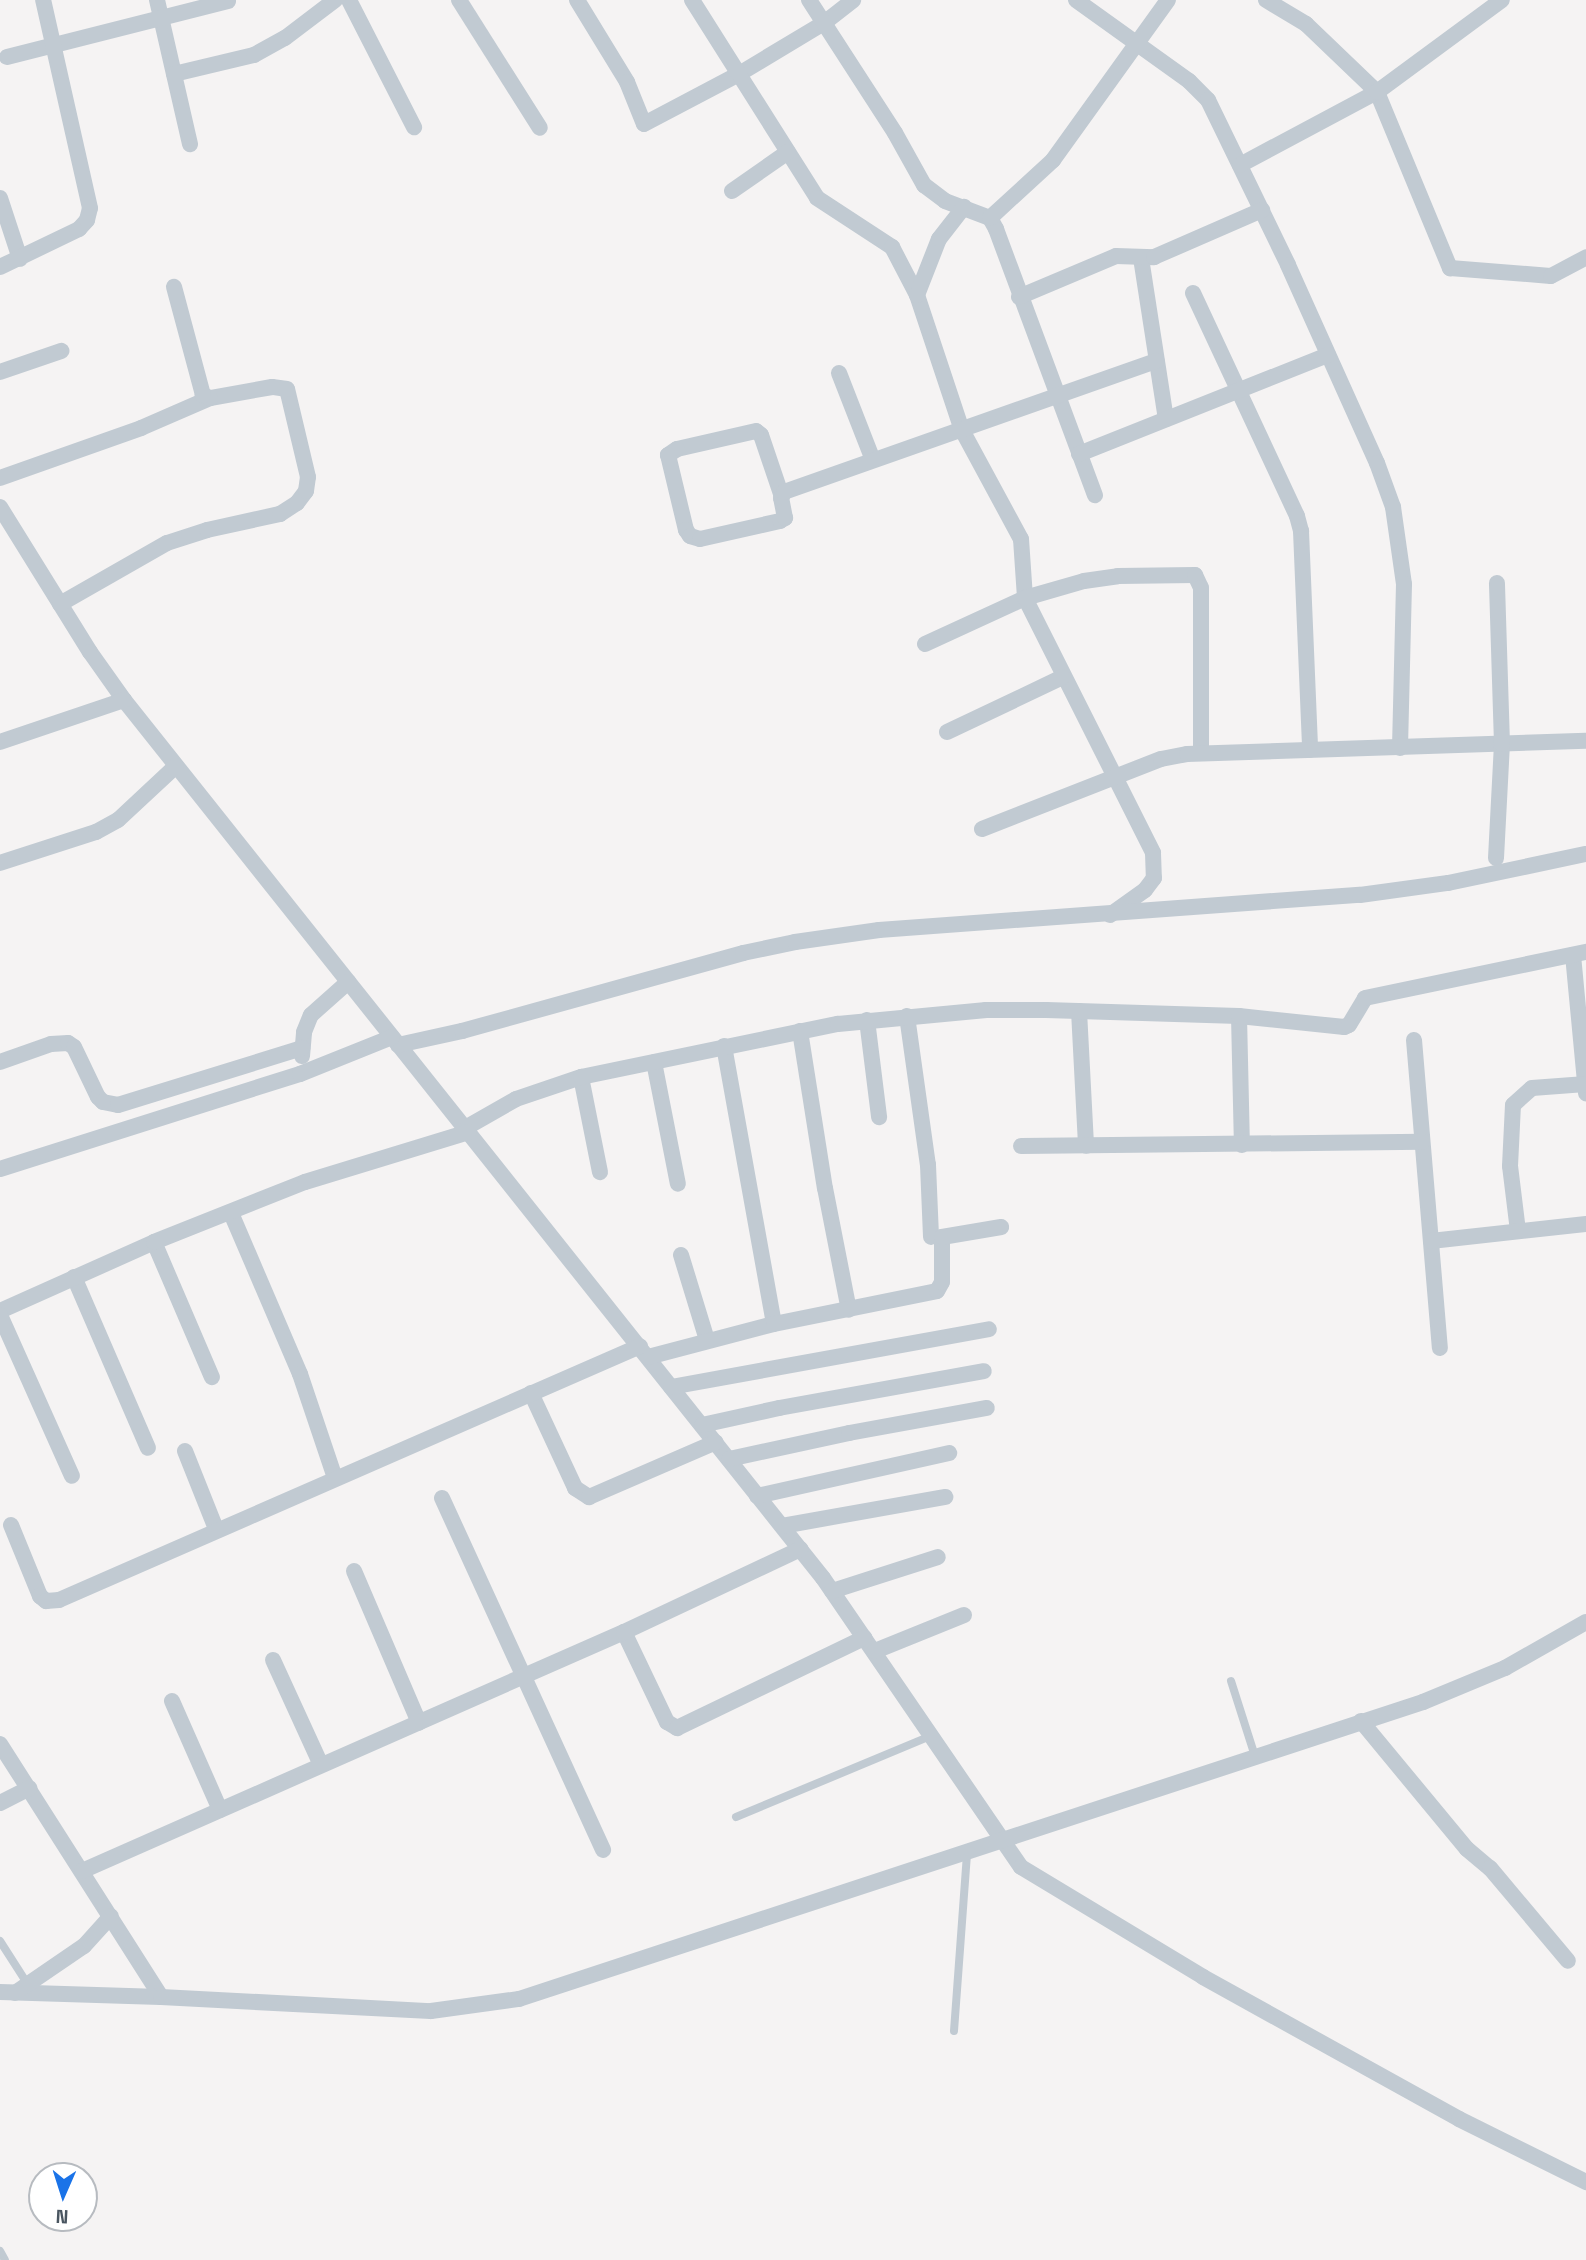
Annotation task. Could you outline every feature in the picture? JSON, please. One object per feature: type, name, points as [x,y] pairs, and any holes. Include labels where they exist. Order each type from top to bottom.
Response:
[{"type":"street","points":[[0,267],[79,229],[87,220],[90,208],[43,0]]},
{"type":"street","points":[[157,0],[190,144]]},
{"type":"street","points":[[174,74],[254,55],[285,38],[335,0]]},
{"type":"street","points":[[349,0],[414,127]]},
{"type":"street","points":[[458,0],[540,128]]},
{"type":"street","points":[[577,0],[627,82],[644,124],[739,74],[824,23],[853,0]]},
{"type":"street","points":[[692,0],[822,204],[870,230],[891,247],[917,295],[962,430],[1021,540],[1025,598],[1153,853],[1156,866],[1154,878],[1145,890],[1110,915]]},
{"type":"street","points":[[809,0],[895,133],[924,185],[933,195],[990,218],[1095,495]]},
{"type":"street","points":[[1076,0],[1189,81],[1208,100],[1262,209],[1394,507],[1404,584],[1400,748]]},
{"type":"street","points":[[990,218],[1053,160],[1168,0]]},
{"type":"street","points":[[1266,0],[1306,24],[1377,92],[1450,268],[1551,275],[1586,257]]},
{"type":"street","points":[[1240,165],[1377,92],[1502,0]]},
{"type":"street","points":[[7,57],[228,1]]},
{"type":"street","points":[[732,191],[788,152]]},
{"type":"street","points":[[0,198],[20,259]]},
{"type":"street","points":[[917,295],[939,239],[964,208]]},
{"type":"street","points":[[1019,297],[1116,256],[1154,257],[1262,209]]},
{"type":"street","points":[[1141,258],[1166,419]]},
{"type":"street","points":[[174,287],[201,391],[210,398]]},
{"type":"street","points":[[1193,293],[1293,508],[1301,531],[1310,750]]},
{"type":"street","points":[[0,372],[61,351]]},
{"type":"street","points":[[1079,454],[1328,355]]},
{"type":"street","points":[[781,494],[1157,361]]},
{"type":"street","points":[[839,373],[873,460]]},
{"type":"street","points":[[0,478],[141,428],[210,398],[272,387],[287,389],[308,477],[306,491],[297,503],[280,513],[187,535],[60,604]]},
{"type":"street","points":[[756,431],[761,435],[781,494],[785,513],[780,522],[695,538],[686,530],[668,455],[677,449],[756,431]]},
{"type":"street","points":[[0,507],[124,700],[800,1549],[875,1651],[1021,1867],[1179,1963],[1459,2119],[1586,2182]]},
{"type":"street","points":[[925,645],[1025,598],[1084,581],[1118,576],[1195,575],[1200,588],[1201,753]]},
{"type":"street","points":[[1496,858],[1502,744],[1497,583]]},
{"type":"street","points":[[947,732],[1063,677]]},
{"type":"street","points":[[0,742],[124,700]]},
{"type":"street","points":[[982,829],[1161,759],[1201,753],[1586,740]]},
{"type":"street","points":[[0,863],[96,832],[118,821],[176,766]]},
{"type":"street","points":[[1,1166],[300,1074],[395,1041],[462,1031],[743,953],[795,942],[879,930],[1360,895],[1448,883],[1586,854]]},
{"type":"street","points":[[72,1476],[0,1313],[154,1242],[349,1166],[468,1130],[516,1098],[581,1077],[800,1031],[867,1020],[986,1010],[1239,1016],[1344,1027],[1349,1025],[1366,998],[1580,954],[1586,1087],[1532,1088],[1513,1105],[1510,1166],[1518,1231]]},
{"type":"street","points":[[300,1074],[304,1032],[311,1015],[348,982]]},
{"type":"street","points":[[1079,1011],[1087,1146]]},
{"type":"street","points":[[907,1016],[928,1165],[931,1237]]},
{"type":"street","points":[[1239,1016],[1242,1145]]},
{"type":"street","points":[[867,1020],[879,1117]]},
{"type":"street","points":[[800,1031],[825,1188],[849,1310]]},
{"type":"street","points":[[1414,1040],[1440,1348]]},
{"type":"street","points":[[0,1062],[51,1044],[68,1043],[74,1047],[97,1097],[111,1105],[302,1048]]},
{"type":"street","points":[[724,1046],[774,1324]]},
{"type":"street","points":[[653,1062],[678,1184]]},
{"type":"street","points":[[581,1077],[600,1172]]},
{"type":"street","points":[[1021,1146],[1422,1142]]},
{"type":"street","points":[[231,1213],[300,1374],[335,1478]]},
{"type":"street","points":[[1431,1241],[1586,1224]]},
{"type":"street","points":[[10,1525],[40,1596],[52,1602],[531,1393],[644,1352],[937,1291],[942,1282],[943,1237],[1001,1227]]},
{"type":"street","points":[[154,1242],[212,1377]]},
{"type":"street","points":[[681,1255],[707,1340]]},
{"type":"street","points":[[75,1277],[148,1448]]},
{"type":"street","points":[[671,1387],[989,1329]]},
{"type":"street","points":[[702,1426],[779,1408],[984,1371]]},
{"type":"street","points":[[531,1393],[575,1488],[589,1497],[716,1443]]},
{"type":"street","points":[[729,1459],[849,1433],[987,1408]]},
{"type":"street","points":[[185,1451],[216,1529]]},
{"type":"street","points":[[757,1496],[949,1453]]},
{"type":"street","points":[[782,1527],[945,1497]]},
{"type":"street","points":[[442,1498],[603,1850]]},
{"type":"street","points":[[82,1871],[624,1632],[800,1549]]},
{"type":"street","points":[[832,1591],[938,1557]]},
{"type":"street","points":[[354,1571],[419,1723]]},
{"type":"street","points":[[875,1651],[964,1615]]},
{"type":"street","points":[[14,1990],[431,2011],[519,1999],[1423,1702],[1505,1668],[1586,1622]]},
{"type":"street","points":[[624,1632],[667,1722],[677,1728],[864,1638]]},
{"type":"street","points":[[273,1660],[321,1765]]},
{"type":"street","points":[[172,1701],[220,1810]]},
{"type":"street","points":[[1362,1721],[1467,1849],[1490,1867],[1568,1961]]},
{"type":"street","points":[[0,1744],[161,1997]]},
{"type":"street","points":[[0,1803],[29,1788]]},
{"type":"street","points":[[14,1990],[84,1947],[111,1916]]},
{"type":"lane","points":[[1231,1681],[1255,1756]]},
{"type":"lane","points":[[736,1817],[931,1736]]},
{"type":"lane","points":[[954,2031],[968,1853]]},
{"type":"lane","points":[[0,1941],[14,1990]]},
{"type":"lane","points":[[0,2250],[5,2260]]}]
